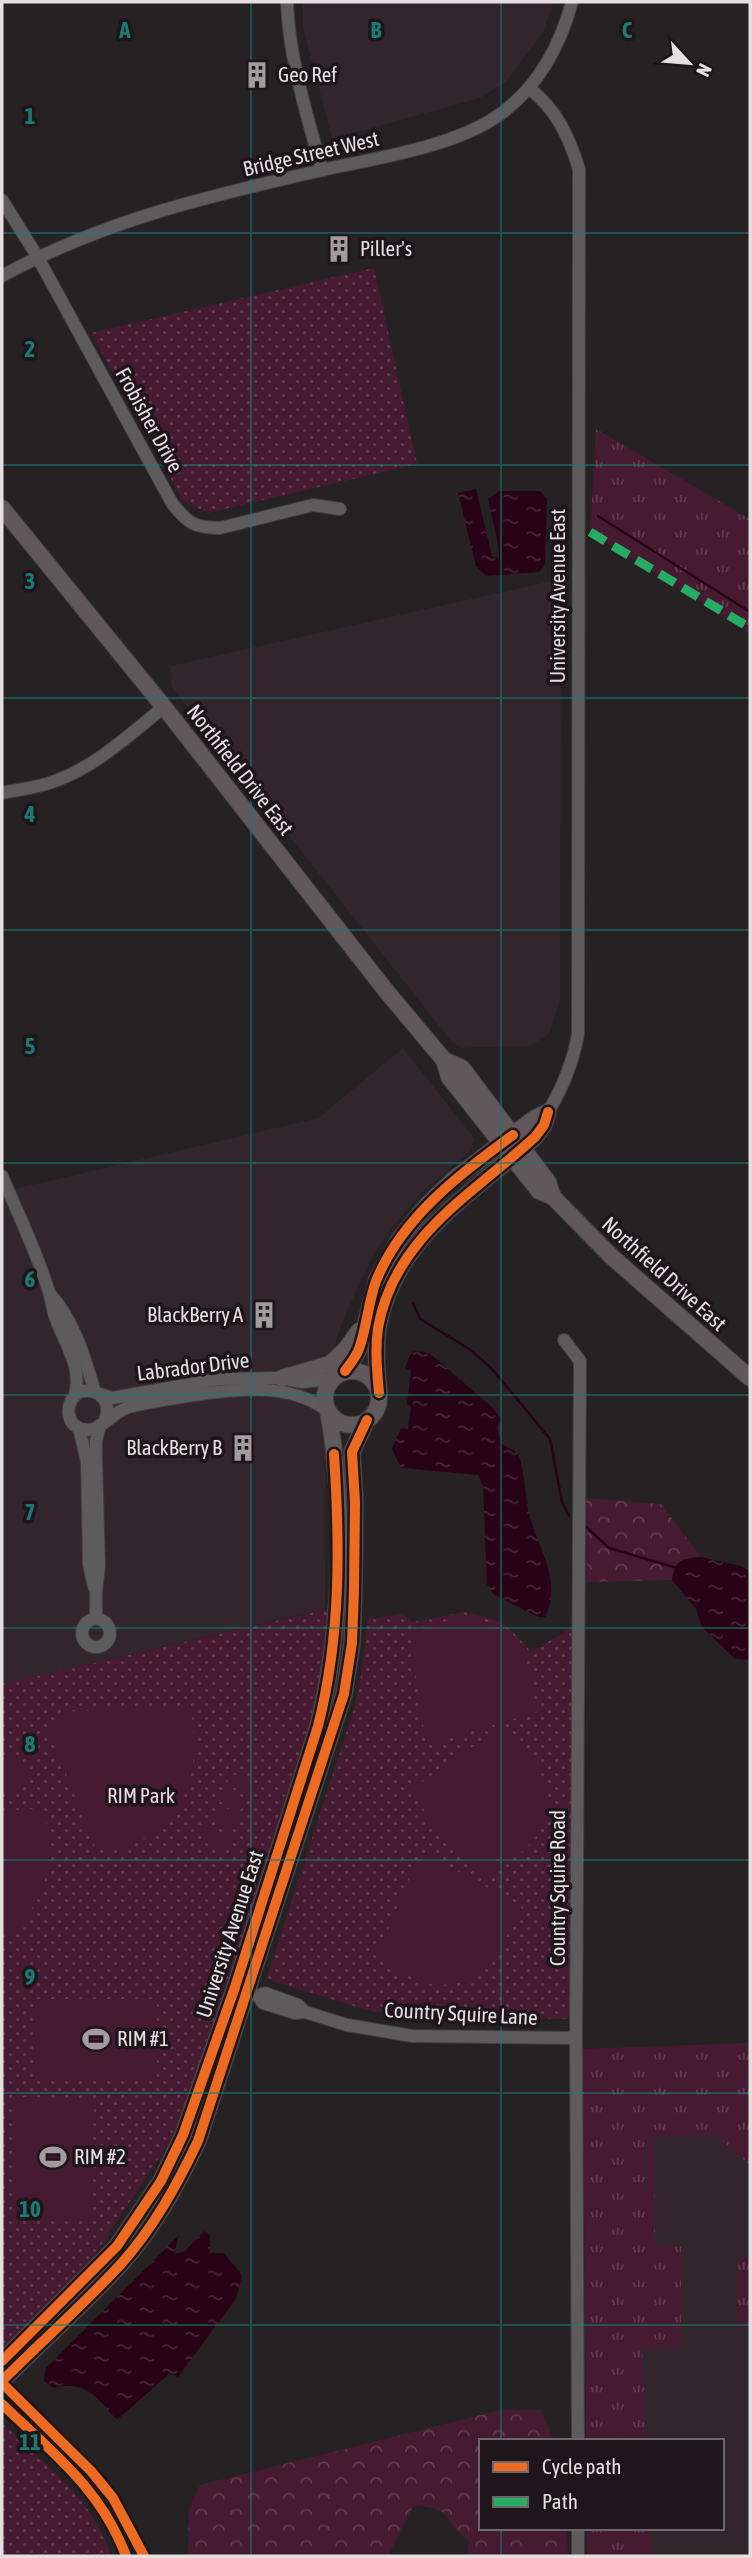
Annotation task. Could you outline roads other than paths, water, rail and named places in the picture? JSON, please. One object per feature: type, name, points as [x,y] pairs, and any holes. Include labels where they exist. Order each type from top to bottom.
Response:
[{"type":"main road","name":"Northfield Drive East","points":[[2,508],[164,707],[387,992],[444,1060],[462,1068],[539,1191],[553,1197],[612,1257],[750,1378]]},
{"type":"main road","name":"University Avenue East","points":[[379,1393],[378,1330],[386,1297],[402,1264],[439,1218],[512,1146],[535,1118],[548,1112]]},
{"type":"main road","name":"University Avenue East","points":[[339,1375],[359,1350],[377,1279],[400,1238],[427,1205],[453,1180],[512,1146]]},
{"type":"main road","points":[[282,1378],[330,1364],[346,1349],[368,1317]]},
{"type":"main road","points":[[354,1371],[370,1377],[379,1393],[377,1408],[367,1420],[350,1425],[334,1418],[328,1411],[325,1394],[339,1375],[354,1371]]},
{"type":"main road","name":"University Avenue East","points":[[2,2361],[117,2246],[137,2219],[161,2181],[247,1992],[318,1726],[335,1639],[338,1527],[334,1454],[328,1411]]},
{"type":"main road","name":"University Avenue East","points":[[2,2382],[121,2263],[176,2187],[198,2141],[344,1694],[352,1643],[354,1590],[355,1503],[352,1452],[367,1420]]},
{"type":"street","points":[[287,2],[288,24],[301,93],[322,170]]},
{"type":"street","name":"Bridge Street West","points":[[2,276],[37,256],[118,223],[322,170],[387,157],[451,138],[498,116],[530,89],[550,58],[566,24],[572,2]]},
{"type":"street","name":"University Avenue East","points":[[530,89],[541,97],[565,128],[579,169],[578,1034],[570,1067],[548,1112]]},
{"type":"street","name":"Frobisher Drive","points":[[2,200],[37,256],[172,503],[186,520],[207,528],[220,528],[313,505],[340,509]]},
{"type":"street","points":[[2,793],[55,782],[84,768],[164,707]]},
{"type":"street","points":[[2,1176],[29,1237],[78,1376],[75,1395]]},
{"type":"street","points":[[50,1294],[64,1308],[97,1393],[107,1408],[96,1441],[99,1566],[96,1618]]},
{"type":"street","name":"Country Squire Road","points":[[564,1340],[580,1361],[576,2038],[578,2439]]},
{"type":"street","name":"Labrador Drive","points":[[97,1393],[112,1398],[220,1379],[282,1378],[302,1382],[339,1375]]},
{"type":"street","points":[[97,1393],[84,1390],[75,1395],[70,1401],[68,1413],[70,1420],[79,1428],[90,1430],[103,1423]]},
{"type":"street","name":"Labrador Drive","points":[[103,1423],[121,1410],[142,1404],[252,1390],[297,1394],[328,1411]]},
{"type":"street","points":[[79,1428],[87,1462],[89,1565],[96,1593]]},
{"type":"street","name":"Country Squire Lane","points":[[247,1992],[265,1993],[298,2005],[305,2012],[347,2025],[412,2036],[576,2038]]},
{"type":"street","points":[[2,2382],[91,2471],[113,2498],[144,2556]]},
{"type":"street","points":[[2,2404],[90,2490],[116,2530],[126,2556]]},
{"type":"street","points":[[578,2530],[578,2556]]},
{"type":"water","points":[[476,489],[492,556],[499,558],[488,499],[499,491],[540,491],[547,499],[545,564],[539,572],[486,576],[476,566],[458,493]]},
{"type":"water","points":[[414,1351],[433,1356],[493,1408],[501,1419],[497,1428],[502,1444],[518,1453],[530,1517],[551,1579],[550,1605],[545,1617],[538,1617],[493,1594],[487,1585],[483,1486],[478,1475],[401,1468],[392,1449],[401,1428],[408,1429],[411,1407],[407,1404],[411,1371],[405,1368]]},
{"type":"water","points":[[701,1557],[741,1566],[750,1572],[750,1660],[735,1659],[702,1627],[696,1609],[672,1580],[680,1561]]},
{"type":"water","points":[[204,2231],[210,2236],[210,2253],[224,2253],[242,2275],[236,2299],[178,2377],[169,2374],[117,2420],[97,2398],[83,2389],[65,2386],[53,2388],[44,2381],[46,2368],[179,2235],[174,2254],[185,2251]]},
{"type":"waterway","points":[[598,516],[750,612]]},
{"type":"waterway","points":[[413,1303],[420,1319],[471,1350],[493,1370],[550,1439],[562,1502],[569,1516]]},
{"type":"waterway","points":[[584,1525],[609,1548],[677,1568]]},
{"type":"place","name":"Geo Ref","points":[[257,75]]},
{"type":"place","name":"Piller's","points":[[339,249]]},
{"type":"place","name":"BlackBerry A","points":[[264,1315]]},
{"type":"place","name":"BlackBerry B","points":[[243,1448]]},
{"type":"place","name":"RIM #1","points":[[96,2039]]},
{"type":"place","name":"RIM #2","points":[[53,2157]]},
{"type":"park label","name":"RIM Park","points":[[141,1796]]}]
